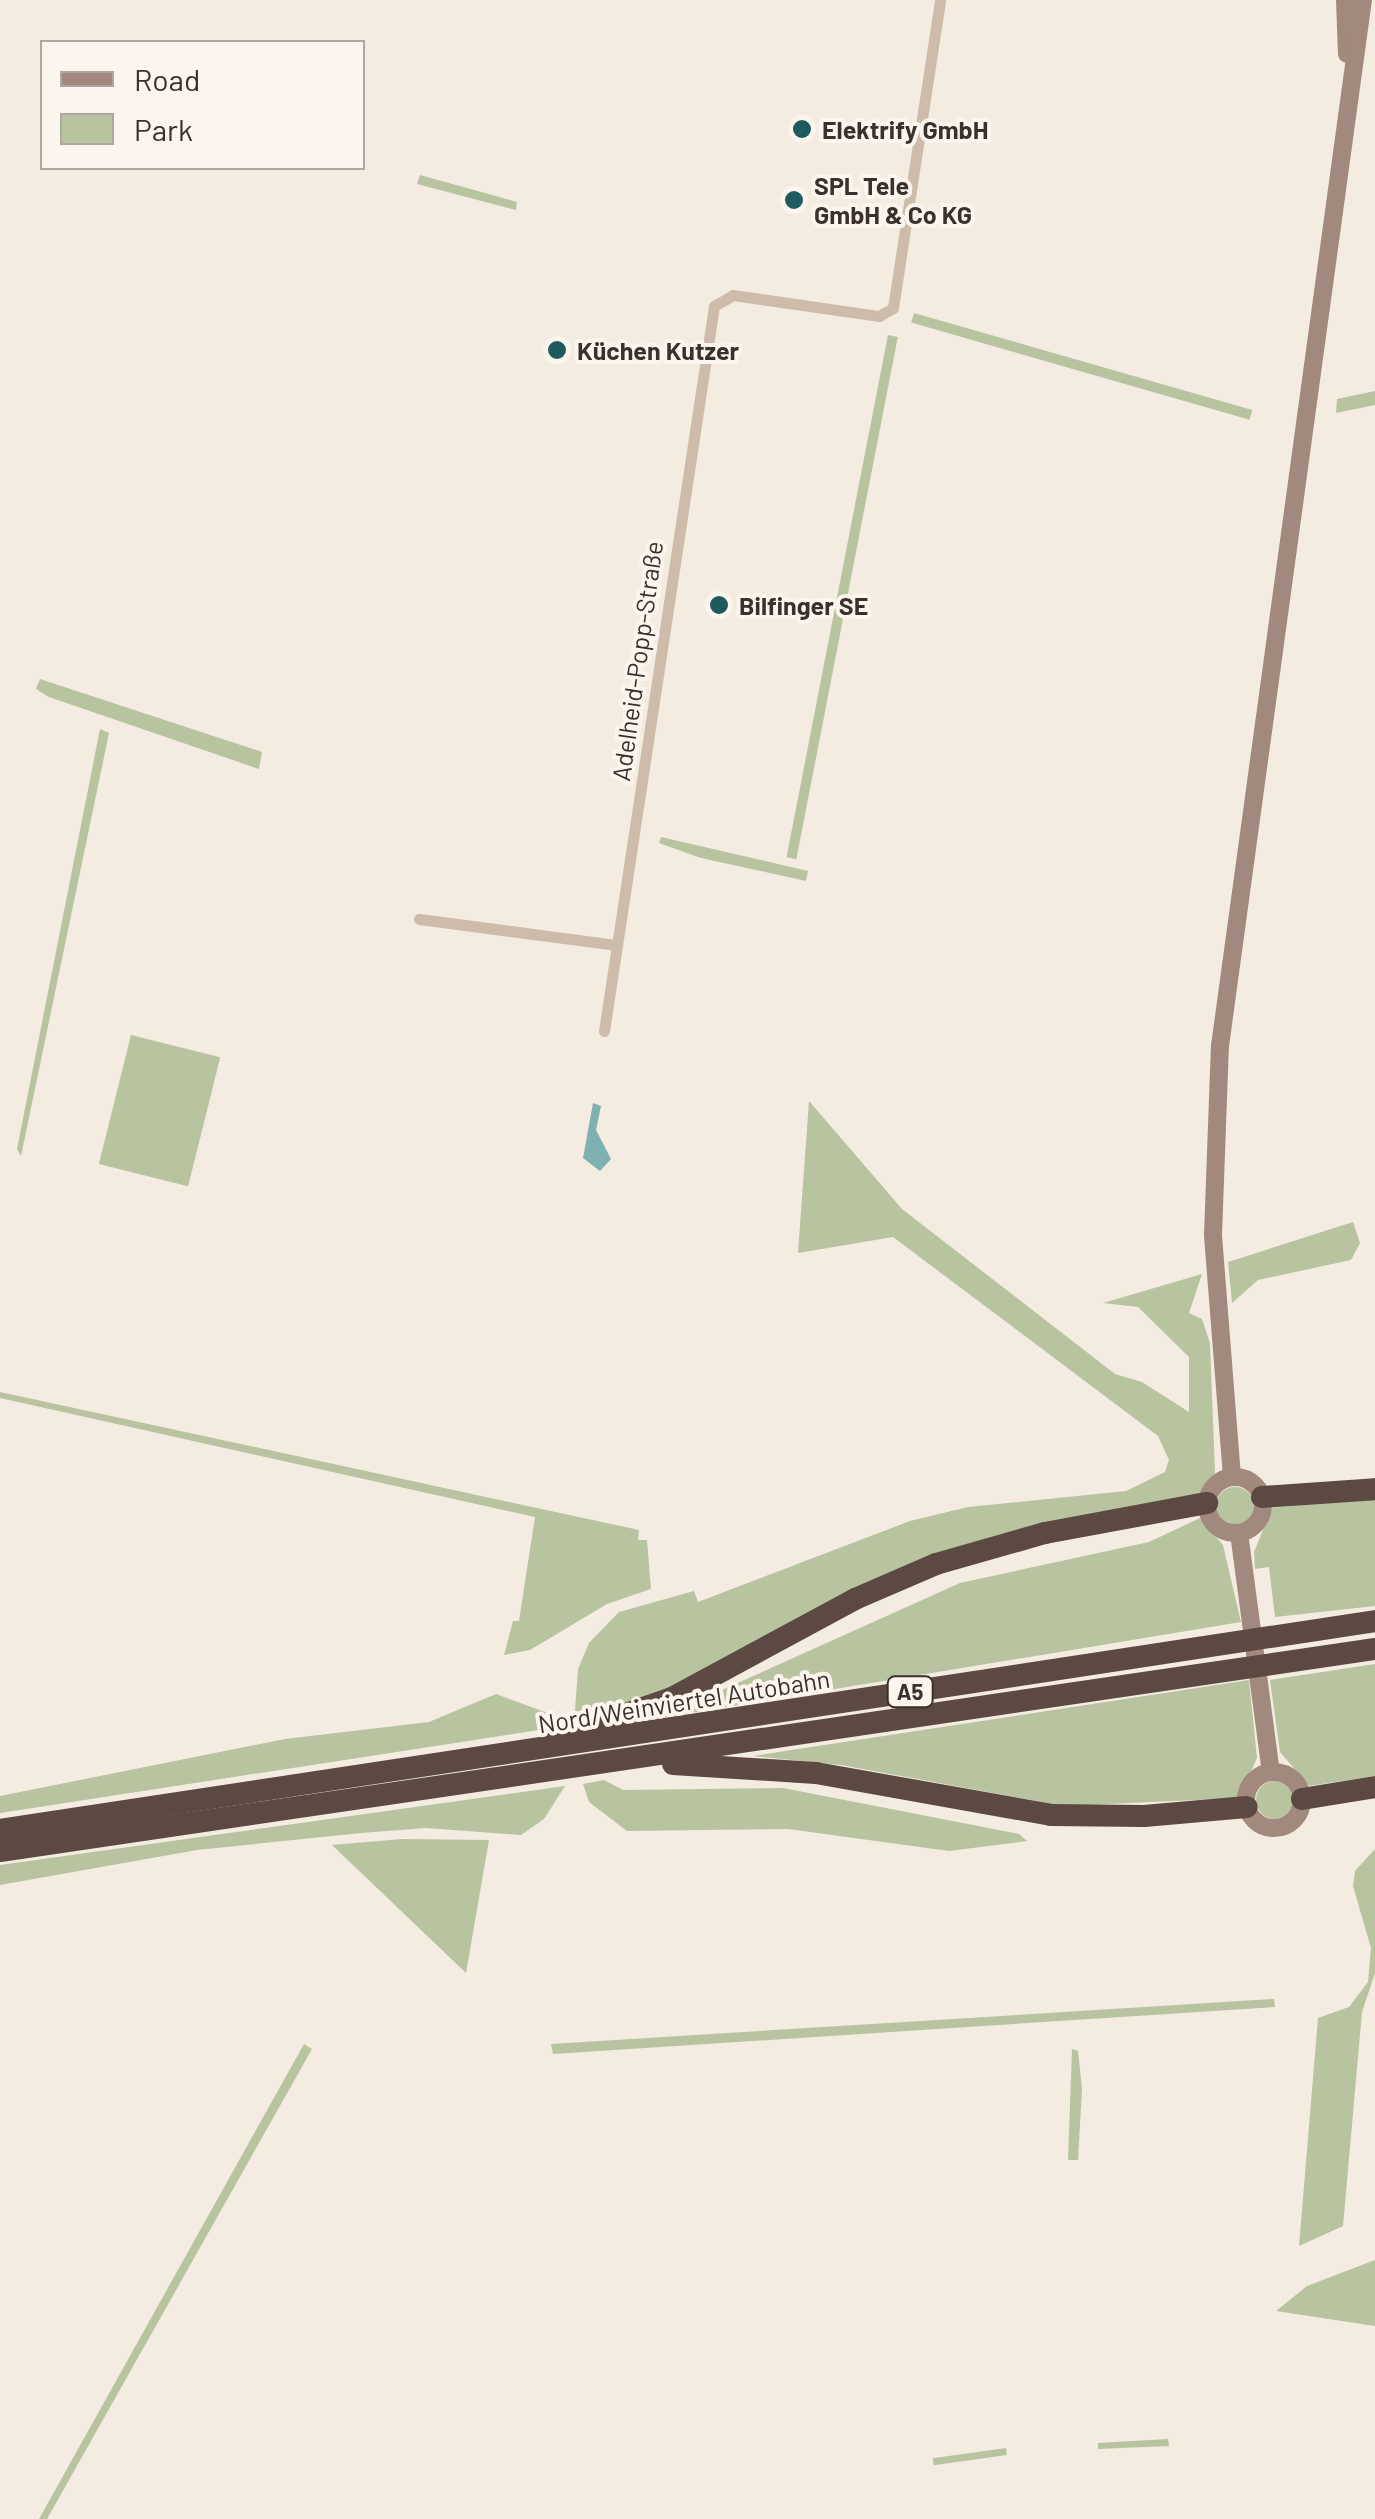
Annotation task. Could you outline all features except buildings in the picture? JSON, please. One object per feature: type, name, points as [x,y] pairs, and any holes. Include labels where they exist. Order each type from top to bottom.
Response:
[{"type":"highway","points":[[1262,1497],[1375,1489]]},
{"type":"highway","points":[[496,1758],[672,1698],[855,1599],[936,1564],[1034,1535],[1207,1504]]},
{"type":"highway","name":"Nord/Weinviertel Autobahn","points":[[0,1830],[496,1758],[1375,1621]]},
{"type":"highway","name":"Nord/Weinviertel Autobahn","points":[[0,1851],[1375,1649]]},
{"type":"highway","points":[[629,1761],[816,1773],[1051,1815],[1144,1816],[1247,1807]]},
{"type":"highway","points":[[1302,1799],[1375,1787]]},
{"type":"main road","points":[[1345,0],[1345,130]]},
{"type":"main road","points":[[1232,1477],[1214,1253],[1220,1046],[1360,6]]},
{"type":"main road","points":[[1232,1477],[1248,1480],[1262,1497],[1259,1521],[1238,1534],[1216,1526],[1207,1504],[1213,1488],[1232,1477]]},
{"type":"main road","points":[[1238,1534],[1271,1772]]},
{"type":"main road","points":[[1271,1772],[1291,1777],[1302,1799],[1293,1821],[1278,1828],[1262,1825],[1247,1807],[1249,1786],[1271,1772]]},
{"type":"street","name":"Adelheid-Popp-Straße","points":[[604,1031],[710,318],[719,299],[733,294],[879,316],[896,301],[940,0]]},
{"type":"street","points":[[419,919],[616,945]]},
{"type":"green space","points":[[420,175],[517,202],[516,210],[417,184]]},
{"type":"green space","points":[[914,313],[1252,410],[1250,420],[911,323]]},
{"type":"green space","points":[[888,335],[898,337],[796,859],[786,857]]},
{"type":"green space","points":[[1375,391],[1375,405],[1336,413],[1337,399]]},
{"type":"green space","points":[[40,679],[262,752],[259,769],[49,697],[36,689]]},
{"type":"green space","points":[[100,729],[109,733],[21,1156],[17,1149]]},
{"type":"green space","points":[[661,837],[808,871],[806,881],[701,858],[659,843]]},
{"type":"green space","points":[[131,1035],[220,1057],[188,1186],[99,1164]]},
{"type":"green space","points":[[809,1101],[902,1209],[1115,1374],[1142,1382],[1189,1412],[1189,1357],[1138,1307],[1103,1303],[1202,1274],[1189,1313],[1202,1319],[1210,1343],[1215,1473],[1198,1496],[1053,1523],[656,1695],[574,1724],[578,1669],[589,1643],[619,1612],[694,1591],[698,1602],[910,1521],[968,1507],[1126,1491],[1165,1472],[1169,1460],[1158,1436],[893,1237],[798,1253]]},
{"type":"green space","points":[[1353,1222],[1360,1243],[1351,1260],[1258,1280],[1232,1303],[1228,1262]]},
{"type":"green space","points":[[0,1392],[639,1530],[638,1540],[647,1540],[651,1589],[607,1604],[530,1650],[504,1655],[513,1621],[519,1621],[535,1517],[0,1398]]},
{"type":"green space","points":[[1235,1487],[1248,1493],[1254,1506],[1248,1519],[1235,1525],[1222,1519],[1216,1506],[1222,1493]]},
{"type":"green space","points":[[1375,1498],[1375,1606],[1275,1617],[1269,1567],[1255,1569],[1254,1552],[1272,1508]]},
{"type":"green space","points":[[1200,1518],[1223,1545],[1241,1622],[629,1723],[682,1708],[960,1583],[1149,1542]]},
{"type":"green space","points":[[1375,1664],[1375,1776],[1309,1786],[1280,1752],[1270,1680]]},
{"type":"green space","points":[[1249,1680],[1257,1758],[1239,1798],[1064,1806],[841,1765],[753,1756]]},
{"type":"green space","points":[[496,1694],[553,1715],[559,1727],[0,1813],[0,1796],[285,1739],[429,1722]]},
{"type":"green space","points":[[604,1780],[623,1790],[783,1788],[1019,1834],[1027,1841],[949,1851],[788,1829],[627,1831],[589,1802],[583,1784]]},
{"type":"green space","points":[[1275,1781],[1289,1786],[1294,1800],[1289,1814],[1275,1819],[1261,1814],[1256,1800],[1261,1786]]},
{"type":"green space","points":[[565,1786],[544,1819],[521,1835],[426,1828],[361,1833],[197,1850],[0,1885],[0,1865]]},
{"type":"green space","points":[[402,1839],[489,1840],[466,1973],[332,1845]]},
{"type":"green space","points":[[1375,1849],[1375,1973],[1362,2012],[1343,2226],[1299,2246],[1318,2018],[1349,2007],[1368,1982],[1371,1948],[1353,1886],[1355,1871]]},
{"type":"green space","points":[[1274,1999],[1275,2007],[553,2054],[551,2044]]},
{"type":"green space","points":[[304,2044],[312,2049],[47,2519],[39,2519]]},
{"type":"green space","points":[[1072,2049],[1078,2051],[1082,2089],[1078,2160],[1068,2160]]},
{"type":"green space","points":[[1375,2260],[1375,2326],[1276,2311],[1307,2286]]},
{"type":"green space","points":[[1168,2439],[1169,2446],[1098,2449],[1098,2443]]},
{"type":"green space","points":[[1006,2448],[1007,2455],[934,2465],[933,2458]]},
{"type":"water","points":[[593,1103],[601,1106],[596,1130],[611,1159],[600,1171],[583,1158]]},
{"type":"place","name":"Elektrify GmbH","points":[[802,129]]},
{"type":"place","name":"SPL Tele GmbH & Co KG","points":[[794,200]]},
{"type":"place","name":"Küchen Kutzer","points":[[557,350]]},
{"type":"place","name":"Bilfinger SE","points":[[719,605]]}]
